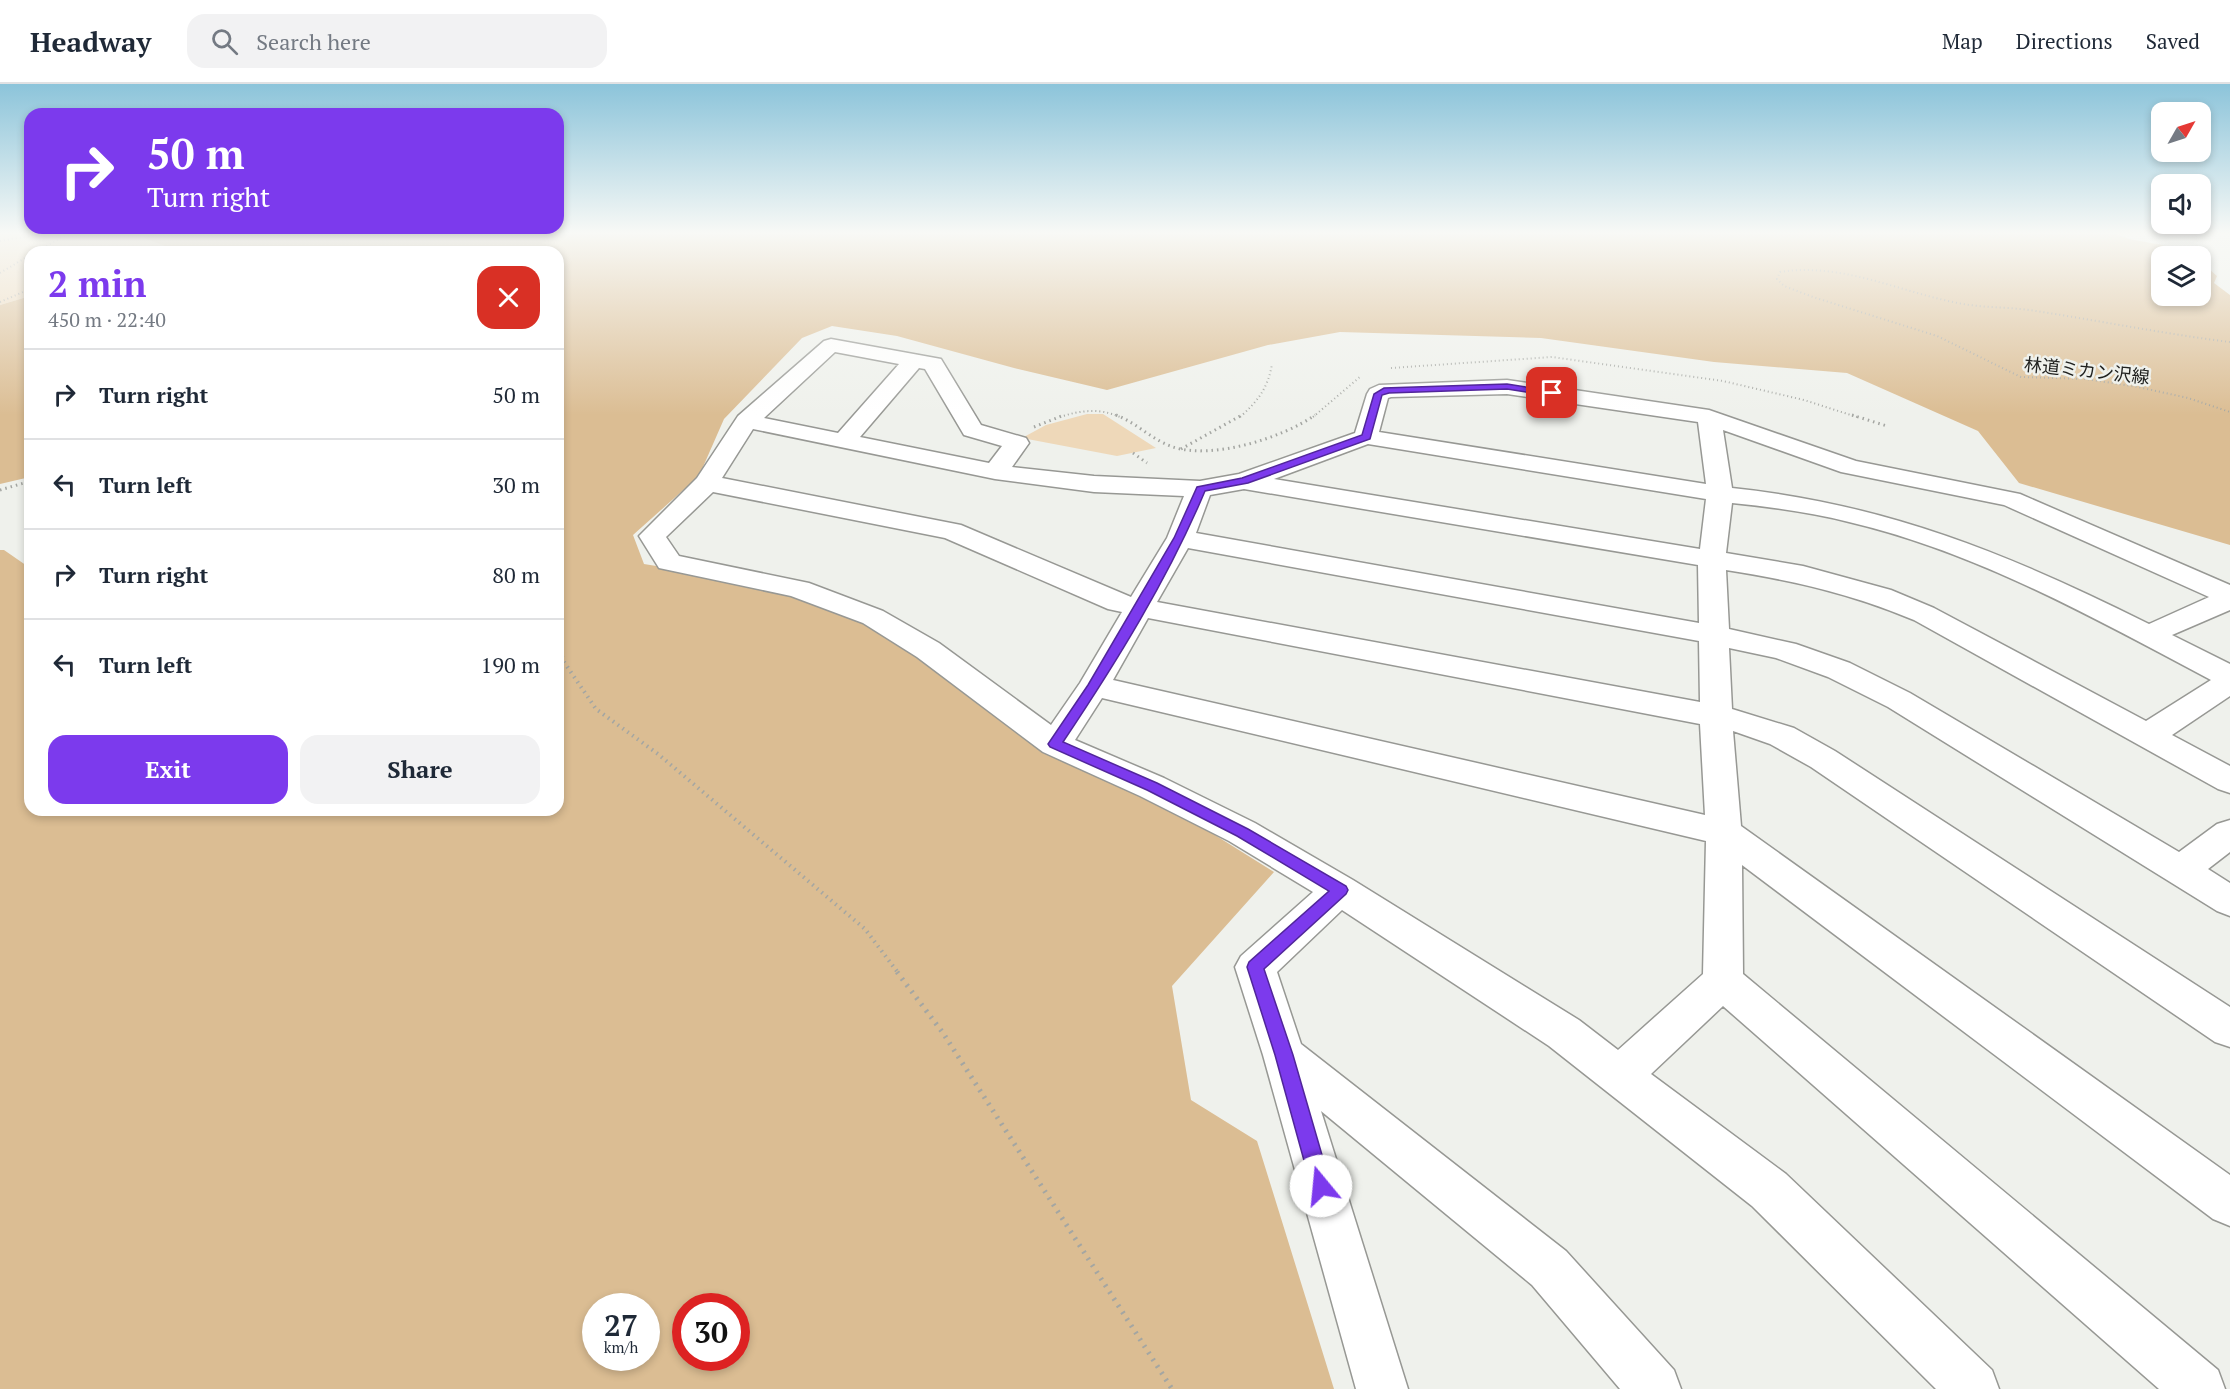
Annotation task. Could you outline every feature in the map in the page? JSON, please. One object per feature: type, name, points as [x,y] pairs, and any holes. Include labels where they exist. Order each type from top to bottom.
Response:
[{"type":"street","points":[[995,472],[1017,443],[972,430],[933,364],[831,345],[746,421],[707,483],[652,536],[669,562],[799,589],[873,617],[928,650],[1055,744],[1152,787],[1232,827],[1340,890],[1564,1033],[1769,1190],[1973,1389]]},
{"type":"street","points":[[845,440],[914,360]]},
{"type":"street","points":[[1366,437],[1378,394],[1387,390],[1507,387],[1709,417],[1850,467],[2011,500],[2054,516],[2230,597]]},
{"type":"street","points":[[1620,1076],[1723,981],[1724,832],[1716,716],[1712,559],[1720,494],[1709,417]]},
{"type":"street","points":[[746,421],[995,472],[1094,484],[1200,489],[1244,481],[1366,437],[1720,494],[1758,496],[1834,510],[1928,536],[2024,573],[2230,677]]},
{"type":"street","points":[[1244,481],[1803,574],[1881,596],[1924,615],[2230,781]]},
{"type":"street","points":[[707,483],[952,531],[1118,603],[1750,724],[1782,736],[1823,759],[2223,1013]]},
{"type":"street","points":[[1055,744],[1094,686],[1180,538],[1200,489]]},
{"type":"street","points":[[1180,538],[1714,635],[1806,658],[1839,670],[1899,700],[2230,901]]},
{"type":"street","points":[[2148,635],[2230,597]]},
{"type":"street","points":[[2147,736],[2230,682]]},
{"type":"street","points":[[1094,686],[1724,832],[2225,1193]]},
{"type":"street","points":[[2181,871],[2230,833]]},
{"type":"street","points":[[1340,890],[1255,967],[1284,1055],[1382,1389]]},
{"type":"street","points":[[1723,981],[2199,1389]]},
{"type":"street","points":[[1284,1055],[1549,1268],[1655,1389]]},
{"type":"path","points":[[0,302],[19,294]]},
{"type":"path","name":"林道ミカン沢線","points":[[1806,294],[1937,336],[1971,351],[2008,373],[2021,377],[2086,380],[2138,387],[2187,398],[2230,412]]},
{"type":"path","name":"林道ミカン沢線","points":[[1920,294],[1966,305],[2015,309],[2150,332],[2230,342]]},
{"type":"path","points":[[1006,439],[1051,419],[1080,411],[1099,410],[1121,417],[1166,445],[1180,450],[1242,415],[1260,398],[1272,375],[1272,364]]},
{"type":"path","points":[[1133,453],[1151,466]]},
{"type":"path","points":[[0,490],[24,483]]},
{"type":"path","points":[[564,662],[596,708],[658,754],[865,929],[943,1033],[1172,1389]]},
{"type":"shaded area","points":[[0,294],[24,294],[24,298],[0,305]]},
{"type":"shaded area","points":[[564,294],[2151,294],[2151,306],[2211,306],[2211,294],[2230,295],[2230,545],[2019,483],[1978,431],[1847,373],[1714,362],[1541,338],[1340,332],[1268,345],[1107,390],[1014,368],[897,336],[832,326],[802,338],[724,419],[699,476],[633,535],[644,564],[789,588],[853,614],[908,648],[1035,746],[1127,780],[1274,872],[1172,986],[1191,1100],[1257,1141],[1334,1389],[0,1389],[0,550],[4,550],[24,564],[24,816],[564,816]]},
{"type":"shaded area","points":[[24,298],[24,478],[0,484],[0,305]]},
{"type":"shaded area","points":[[1087,414],[1103,414],[1156,448],[1117,456],[1022,438],[1046,425]]},
{"type":"route","points":[[1321,1186],[1284,1055],[1255,967],[1340,890],[1242,832],[1152,787],[1055,744],[1094,686],[1180,538],[1200,489],[1244,481],[1366,437],[1378,394],[1387,390],[1507,387],[1552,393]]}]
